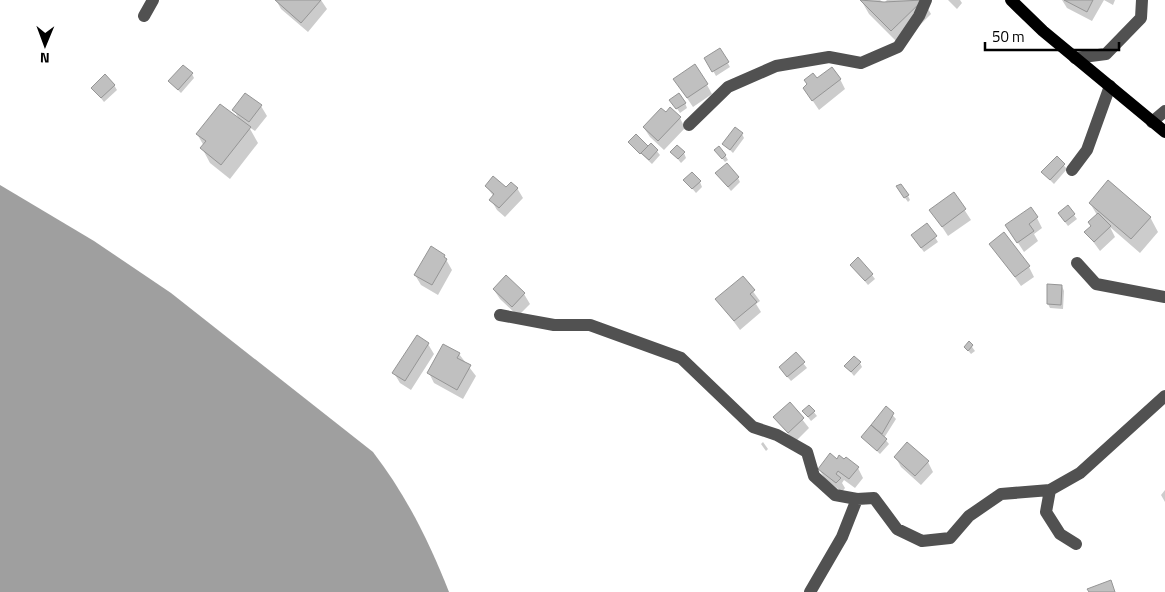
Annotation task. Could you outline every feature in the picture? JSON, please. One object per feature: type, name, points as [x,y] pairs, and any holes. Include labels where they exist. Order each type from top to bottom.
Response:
[{"type":"main road","points":[[1011,0],[1075,58],[1165,132]]},
{"type":"street","points":[[144,16],[152,0]]},
{"type":"street","points":[[689,125],[728,87],[776,66],[829,57],[861,63],[898,47],[919,16],[926,0]]},
{"type":"street","points":[[1075,58],[1106,54],[1141,18],[1142,0]]},
{"type":"street","points":[[1072,170],[1087,150],[1110,86]]},
{"type":"street","points":[[1152,122],[1165,111]]},
{"type":"street","points":[[1078,263],[1096,284],[1165,297]]},
{"type":"street","points":[[500,315],[554,325],[590,325],[681,358],[753,427],[777,435],[807,452],[814,476],[835,494],[857,499],[874,498],[897,529],[922,542],[950,538],[969,516],[1001,494],[1050,490],[1080,472],[1165,396]]},
{"type":"street","points":[[1050,490],[1046,512],[1060,534],[1076,544]]},
{"type":"street","points":[[810,592],[842,537],[857,499]]},
{"type":"shaded area","points":[[0,185],[94,241],[171,293],[373,452],[396,485],[416,519],[449,592],[0,592]]},
{"type":"building","points":[[275,0],[321,0],[301,23]]},
{"type":"building","points":[[860,0],[884,2],[923,0],[891,31]]},
{"type":"building","points":[[1064,0],[1093,0],[1087,12]]},
{"type":"building","points":[[720,48],[729,62],[712,72],[704,58]]},
{"type":"building","points":[[695,64],[708,84],[687,98],[673,79]]},
{"type":"building","points":[[183,65],[193,73],[178,90],[168,81]]},
{"type":"building","points":[[832,67],[841,79],[812,101],[803,88],[807,84],[804,80],[813,73],[817,78]]},
{"type":"building","points":[[105,74],[115,85],[101,98],[91,88]]},
{"type":"building","points":[[245,93],[262,105],[249,122],[232,110]]},
{"type":"building","points":[[679,93],[686,103],[676,109],[669,100]]},
{"type":"building","points":[[220,104],[251,127],[221,165],[200,148],[206,141],[196,134]]},
{"type":"building","points":[[670,107],[681,117],[658,141],[643,127],[661,108],[666,112]]},
{"type":"building","points":[[735,127],[743,133],[730,150],[722,144]]},
{"type":"building","points":[[636,134],[648,146],[640,154],[628,142]]},
{"type":"building","points":[[651,143],[658,150],[649,160],[641,153]]},
{"type":"building","points":[[677,145],[685,152],[678,159],[670,152]]},
{"type":"building","points":[[719,146],[726,155],[722,159],[714,150]]},
{"type":"building","points":[[1057,156],[1065,164],[1050,180],[1041,172]]},
{"type":"building","points":[[727,163],[739,177],[728,187],[715,173]]},
{"type":"building","points":[[692,172],[701,181],[692,189],[683,180]]},
{"type":"building","points":[[493,176],[506,187],[511,182],[518,188],[499,208],[489,200],[494,194],[485,186]]},
{"type":"building","points":[[1108,180],[1151,217],[1131,239],[1089,203]]},
{"type":"building","points":[[901,184],[909,195],[904,198],[896,186]]},
{"type":"building","points":[[954,192],[966,209],[942,227],[929,210]]},
{"type":"building","points":[[1068,205],[1075,214],[1065,222],[1058,213]]},
{"type":"building","points":[[1031,207],[1038,217],[1029,224],[1034,231],[1017,243],[1005,225]]},
{"type":"building","points":[[1098,213],[1111,226],[1094,242],[1084,232],[1091,226],[1088,222]]},
{"type":"building","points":[[927,223],[937,236],[921,248],[911,235]]},
{"type":"building","points":[[1004,232],[1030,266],[1015,277],[989,244]]},
{"type":"building","points":[[431,246],[445,255],[444,257],[447,259],[432,285],[414,275]]},
{"type":"building","points":[[858,257],[873,274],[865,281],[850,265]]},
{"type":"building","points":[[506,275],[525,293],[512,307],[493,289]]},
{"type":"building","points":[[743,276],[755,290],[750,294],[757,302],[734,321],[715,299]]},
{"type":"building","points":[[1047,284],[1062,285],[1061,305],[1047,304]]},
{"type":"building","points":[[417,335],[429,343],[405,381],[392,373]]},
{"type":"building","points":[[969,341],[973,345],[968,351],[964,347]]},
{"type":"building","points":[[443,344],[460,353],[457,358],[471,365],[457,390],[427,373]]},
{"type":"building","points":[[796,352],[805,362],[787,377],[779,367]]},
{"type":"building","points":[[854,356],[861,362],[851,372],[844,366]]},
{"type":"building","points":[[790,402],[804,418],[788,433],[773,417]]},
{"type":"building","points":[[809,405],[815,411],[808,417],[802,411]]},
{"type":"building","points":[[886,406],[894,413],[882,434],[871,425]]},
{"type":"building","points":[[871,425],[887,439],[877,451],[861,437]]},
{"type":"building","points":[[907,442],[929,461],[915,476],[894,457]]},
{"type":"building","points":[[830,453],[837,459],[839,455],[844,459],[846,457],[859,467],[849,479],[838,471],[836,474],[841,478],[836,483],[818,469]]},
{"type":"building","points":[[1111,580],[1115,592],[1089,592],[1087,589]]}]
